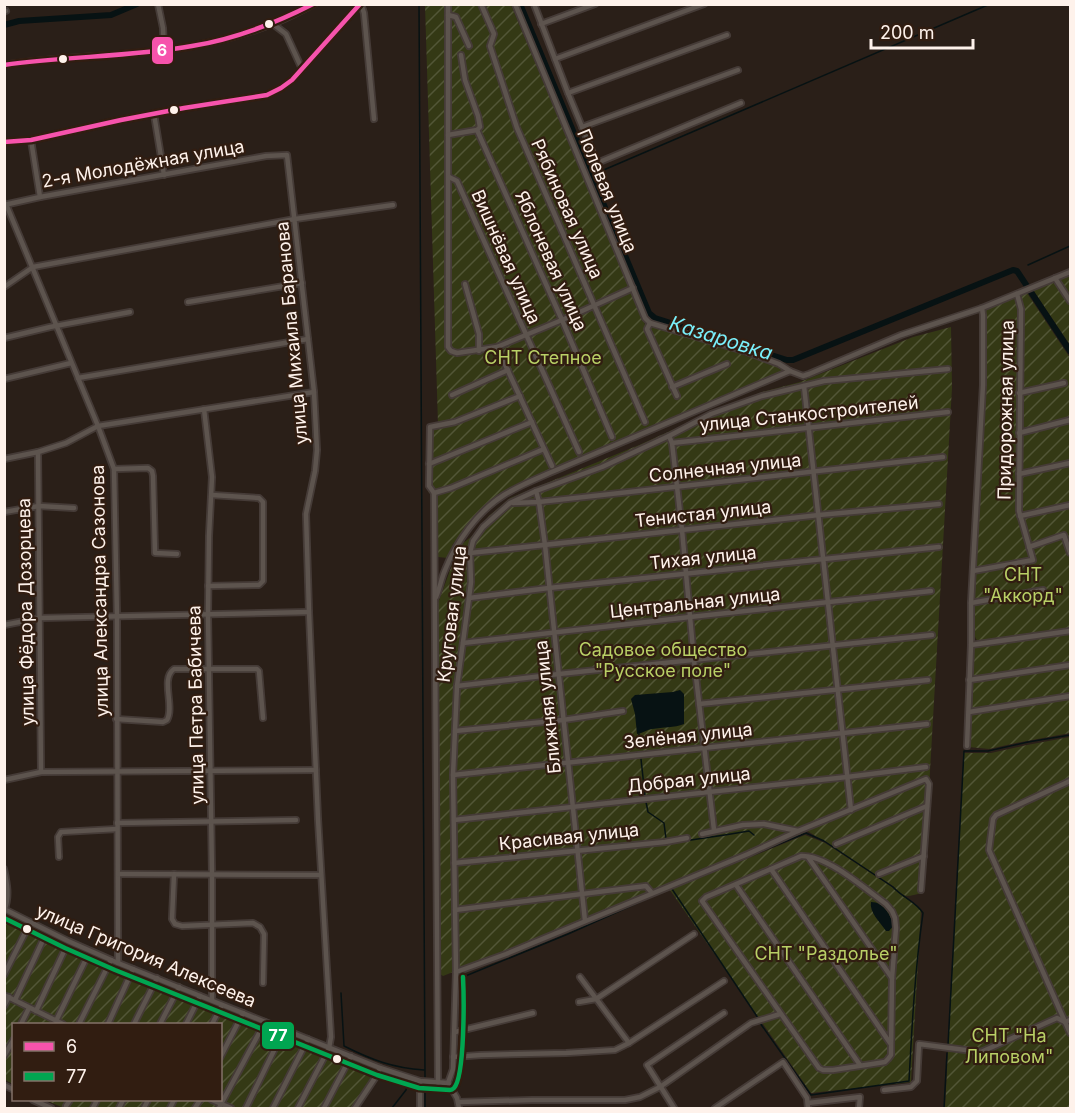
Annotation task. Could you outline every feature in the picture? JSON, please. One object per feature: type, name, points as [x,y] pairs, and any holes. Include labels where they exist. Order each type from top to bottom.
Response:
[{"type":"street","points":[[158,4],[163,28],[164,50]]},
{"type":"street","points":[[4,65],[37,60],[164,50],[238,36],[273,24],[314,4]]},
{"type":"street","points":[[4,142],[31,140],[154,114],[267,95],[292,80],[360,4],[364,13],[374,119]]},
{"type":"street","points":[[448,4],[448,347],[457,353],[497,347],[633,288]]},
{"type":"street","name":"Рябиновая улица","points":[[481,4],[494,34],[490,46],[517,128],[645,422]]},
{"type":"street","name":"Полевая улица","points":[[515,4],[645,318],[650,323],[647,329],[676,396]]},
{"type":"street","points":[[534,4],[597,163],[741,103]]},
{"type":"street","points":[[541,24],[595,4]]},
{"type":"street","points":[[555,59],[704,4]]},
{"type":"street","points":[[448,15],[456,17],[469,46]]},
{"type":"street","points":[[273,24],[286,34],[302,69]]},
{"type":"street","points":[[568,93],[727,34]]},
{"type":"street","name":"Яблоневая улица","points":[[460,55],[465,80],[478,116],[480,127],[477,130],[612,437]]},
{"type":"street","points":[[582,127],[738,70]]},
{"type":"street","points":[[154,114],[164,175]]},
{"type":"street","points":[[448,135],[477,130]]},
{"type":"street","points":[[31,140],[40,197]]},
{"type":"street","name":"2-я Молодёжная улица","points":[[5,204],[266,156],[287,155]]},
{"type":"street","name":"улица Михаила Баранова","points":[[287,155],[314,392],[317,450],[306,514],[329,1048]]},
{"type":"street","name":"Вишнёвая улица","points":[[449,177],[457,182],[579,452]]},
{"type":"street","name":"улица Александра Сазонова","points":[[5,204],[33,267],[114,469],[117,617],[118,963]]},
{"type":"street","points":[[4,287],[33,267],[295,219],[393,205]]},
{"type":"street","points":[[650,323],[747,352],[803,376],[900,335],[982,308],[1071,272]]},
{"type":"street","points":[[1055,278],[1071,301]]},
{"type":"street","points":[[188,302],[302,283]]},
{"type":"street","points":[[465,284],[478,334],[479,351]]},
{"type":"street","name":"Придорожная улица","points":[[973,572],[1033,560],[1018,511],[1020,309],[1017,294]]},
{"type":"street","points":[[967,746],[971,603],[983,385],[982,308]]},
{"type":"street","points":[[4,338],[130,312]]},
{"type":"street","points":[[78,378],[308,339]]},
{"type":"street","points":[[497,347],[552,466]]},
{"type":"street","points":[[4,379],[71,363]]},
{"type":"street","points":[[672,387],[727,364]]},
{"type":"street","name":"Круговая улица","points":[[448,1083],[452,1075],[455,1032],[453,775],[457,686],[471,582],[470,552],[473,541],[483,527],[510,503],[602,467],[711,414],[762,396],[824,381],[948,369]]},
{"type":"street","points":[[452,395],[508,370]]},
{"type":"street","points":[[435,599],[456,547],[475,521],[492,503],[504,495],[554,471],[790,371]]},
{"type":"street","points":[[1020,393],[1064,383]]},
{"type":"street","points":[[804,386],[851,810]]},
{"type":"street","points":[[4,459],[38,452],[72,440],[98,426],[314,392]]},
{"type":"street","points":[[438,1083],[434,493],[429,486],[430,427],[455,422],[520,396]]},
{"type":"street","name":"улица Петра Бабичева","points":[[204,409],[212,477],[208,586],[212,1000]]},
{"type":"street","name":"улица Станкостроителей","points":[[672,443],[948,412]]},
{"type":"street","points":[[1019,433],[1071,420]]},
{"type":"street","points":[[429,464],[532,422]]},
{"type":"street","points":[[669,436],[672,443],[682,530],[694,660],[714,830]]},
{"type":"street","points":[[434,493],[544,449]]},
{"type":"street","name":"улица Фёдора Дозорцева","points":[[38,452],[41,772]]},
{"type":"street","name":"Солнечная улица","points":[[510,503],[539,502],[943,457]]},
{"type":"street","points":[[1019,474],[1071,463]]},
{"type":"street","points":[[114,469],[148,468],[152,471],[154,553],[177,554]]},
{"type":"street","name":"Ближняя улица","points":[[536,491],[545,545],[585,921]]},
{"type":"street","points":[[208,586],[259,585],[263,573],[262,502],[259,498],[212,495]]},
{"type":"street","name":"Тенистая улица","points":[[470,552],[939,504]]},
{"type":"street","points":[[1020,516],[1071,505]]},
{"type":"street","points":[[4,512],[39,506],[74,508]]},
{"type":"street","points":[[1029,547],[1064,535],[1071,553]]},
{"type":"street","name":"Тихая улица","points":[[469,598],[939,547]]},
{"type":"street","points":[[971,603],[1043,590]]},
{"type":"street","name":"Центральная улица","points":[[463,643],[931,591]]},
{"type":"street","points":[[4,626],[40,618],[309,612]]},
{"type":"street","points":[[971,645],[1071,631]]},
{"type":"street","points":[[457,686],[932,635]]},
{"type":"street","points":[[969,680],[1071,665]]},
{"type":"street","points":[[116,720],[165,721],[168,719],[170,714],[168,678],[174,669],[257,669],[263,718]]},
{"type":"street","points":[[699,704],[928,680]]},
{"type":"street","points":[[969,712],[1071,696]]},
{"type":"street","points":[[455,731],[564,720],[623,711]]},
{"type":"street","name":"Зелёная улица","points":[[453,775],[927,724]]},
{"type":"street","name":"Добрая улица","points":[[454,820],[926,767]]},
{"type":"street","points":[[4,780],[41,772],[316,770]]},
{"type":"street","points":[[456,972],[506,954],[926,779],[928,784],[927,807],[921,890]]},
{"type":"street","points":[[1071,781],[996,815],[993,819],[989,850],[1071,1032]]},
{"type":"street","points":[[836,844],[927,807]]},
{"type":"street","points":[[59,857],[58,837],[61,832],[117,826],[211,821],[296,820]]},
{"type":"street","points":[[702,834],[743,825],[764,824],[798,831]]},
{"type":"street","name":"Красивая улица","points":[[454,863],[687,838]]},
{"type":"street","points":[[801,856],[807,856],[835,867],[885,903],[895,918],[891,1055],[885,1062],[834,1070],[819,1068],[702,901],[706,897],[801,856]]},
{"type":"street","points":[[807,856],[892,978]]},
{"type":"street","points":[[879,874],[924,856]]},
{"type":"street","points":[[4,869],[8,892],[5,910]]},
{"type":"street","points":[[771,869],[891,1044]]},
{"type":"street","points":[[118,874],[321,875]]},
{"type":"street","points":[[174,874],[172,919],[175,924],[212,926],[253,923],[260,927],[264,934],[263,982]]},
{"type":"street","points":[[736,885],[860,1065]]},
{"type":"street","points":[[455,910],[646,886],[652,893]]},
{"type":"street","name":"улица Григория Алексеева","points":[[5,910],[118,963],[380,1068],[420,1081],[448,1083]]},
{"type":"street","points":[[4,975],[27,929]]},
{"type":"street","points":[[579,1002],[596,999],[694,934]]},
{"type":"street","points":[[15,1000],[44,938]]},
{"type":"street","points":[[36,1011],[66,948]]},
{"type":"street","points":[[56,1021],[87,957]]},
{"type":"street","points":[[80,1023],[111,960]]},
{"type":"street","points":[[108,1023],[133,969]]},
{"type":"street","points":[[580,977],[629,1043]]},
{"type":"street","points":[[134,1023],[157,978]]},
{"type":"street","points":[[453,1057],[615,1050],[723,981]]},
{"type":"street","points":[[161,1023],[179,987]]},
{"type":"street","points":[[4,1006],[7,996],[61,1023]]},
{"type":"street","points":[[186,1023],[200,996]]},
{"type":"street","points":[[213,1023],[222,1005]]},
{"type":"street","points":[[22,1023],[29,1008]]},
{"type":"street","points":[[222,1055],[243,1013]]},
{"type":"street","points":[[455,1032],[533,1013]]},
{"type":"street","points":[[674,1108],[647,1065],[724,1013]]},
{"type":"street","points":[[459,1102],[625,1100],[640,1097],[660,1087],[752,1023],[780,1014]]},
{"type":"street","points":[[47,1023],[50,1018]]},
{"type":"street","points":[[884,1090],[911,1087],[917,1082],[919,1044],[981,1052],[1057,1018],[1068,1021]]},
{"type":"street","points":[[231,1108],[220,1106],[265,1022]]},
{"type":"street","points":[[246,1108],[284,1030]]},
{"type":"street","points":[[273,1108],[308,1039]]},
{"type":"street","points":[[4,1056],[12,1042]]},
{"type":"street","points":[[298,1108],[329,1048]]},
{"type":"street","points":[[324,1108],[351,1056]]},
{"type":"street","points":[[716,1108],[783,1062],[807,1098],[808,1106],[860,1097],[859,1108]]},
{"type":"street","points":[[355,1108],[380,1068]]},
{"type":"street","points":[[420,1081],[420,1108]]},
{"type":"street","points":[[448,1083],[459,1102],[459,1108]]},
{"type":"street","points":[[35,1101],[51,1108]]},
{"type":"street","points":[[66,1107],[69,1101]]},
{"type":"green space","name":"СНТ Степное","points":[[425,5],[511,5],[646,327],[651,325],[783,368],[782,373],[505,491],[476,516],[453,544],[448,558],[438,557],[436,496],[428,492],[428,426],[438,424]]},
{"type":"green space","points":[[1070,275],[1070,345],[1033,290]]},
{"type":"green space","name":"СНТ \"Аккорд\"","points":[[1027,293],[1070,358],[1070,539],[1068,540],[1070,547],[1070,629],[980,642],[974,634],[979,478],[986,390],[985,310]]},
{"type":"green space","name":"Садовое общество \"Русское поле\"","points":[[951,327],[952,388],[923,893],[910,896],[900,893],[893,886],[803,828],[544,936],[443,976],[439,973],[438,603],[459,546],[510,498],[639,445],[723,407],[762,392],[800,382],[913,337]]},
{"type":"green space","points":[[1070,632],[1070,733],[989,749],[969,747],[973,647]]},
{"type":"green space","name":"СНТ \"На Липовом\"","points":[[1070,737],[1070,1108],[945,1108],[964,753],[991,753]]},
{"type":"green space","name":"СНТ \"Раздолье\"","points":[[805,835],[825,843],[892,887],[921,911],[911,1082],[811,1093],[670,890]]},
{"type":"green space","points":[[4,915],[128,972],[293,1037],[376,1073],[352,1108],[64,1108],[47,1101],[222,1101],[222,1023],[12,1023],[12,1084],[5,1080]]},
{"type":"shaded area","points":[[680,690],[684,694],[684,724],[637,734],[631,699],[635,695]]},
{"type":"shaded area","points":[[871,902],[880,904],[888,913],[894,925],[889,931],[886,931],[876,917]]},
{"type":"waterway","name":"Казаровка","points":[[4,25],[19,21],[111,15],[137,4]]},
{"type":"waterway","points":[[419,4],[425,1077]]},
{"type":"waterway","name":"Казаровка","points":[[520,4],[649,313],[655,318],[793,360],[1013,270],[1017,271],[1070,351]]},
{"type":"waterway","points":[[592,175],[990,4]]},
{"type":"waterway","points":[[1028,265],[1070,246]]},
{"type":"waterway","points":[[639,734],[639,739]]},
{"type":"waterway","points":[[948,1045],[964,751],[988,751],[1070,735]]},
{"type":"waterway","points":[[641,759],[645,796]]},
{"type":"waterway","points":[[646,802],[648,812],[664,823],[666,839]]},
{"type":"waterway","points":[[667,844],[749,831],[754,835]]},
{"type":"waterway","points":[[463,977],[806,833],[824,841],[893,887],[923,913],[909,1081],[811,1095],[760,1023]]},
{"type":"waterway","points":[[672,889],[758,1018]]},
{"type":"waterway","points":[[341,993],[344,1046],[383,1062],[424,1070]]},
{"type":"waterway","points":[[944,1108],[947,1053]]},
{"type":"waterway","points":[[392,1108],[406,1090],[408,1081]]},
{"type":"waterway","points":[[4,1082],[12,1086]]},
{"type":"waterway","points":[[425,1086],[425,1108]]},
{"type":"waterway","points":[[41,1101],[49,1105]]},
{"type":"transit line","name":"6","points":[[4,65],[169,50],[208,43],[254,30],[313,4]]},
{"type":"transit line","name":"6","points":[[4,142],[31,140],[121,120],[267,95],[292,80],[360,4]]},
{"type":"transit line","name":"77","points":[[4,918],[115,970],[377,1075],[419,1088],[450,1090],[458,1081],[463,1036],[463,977]]}]
